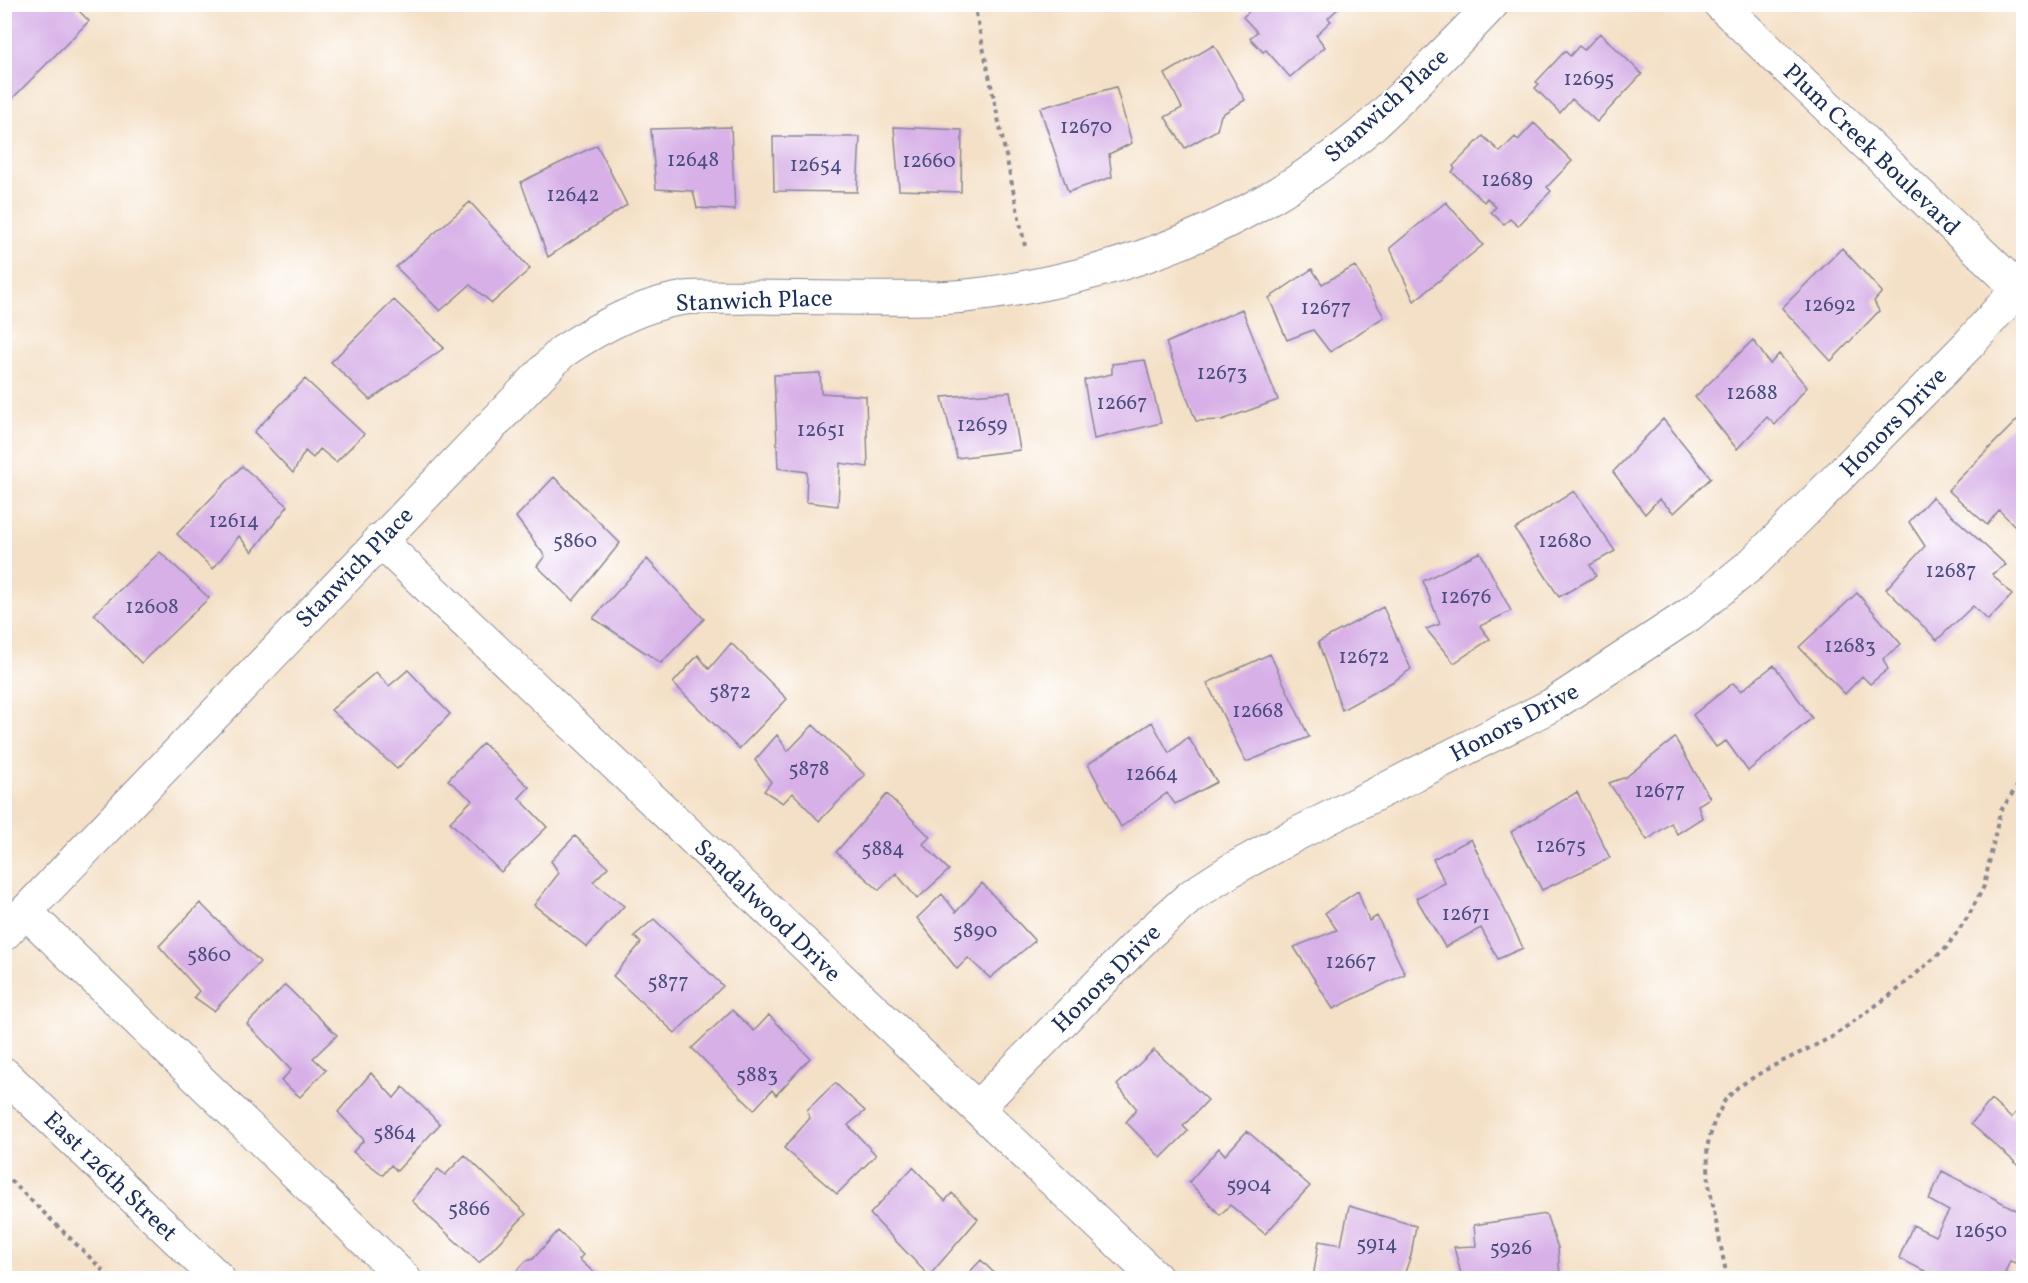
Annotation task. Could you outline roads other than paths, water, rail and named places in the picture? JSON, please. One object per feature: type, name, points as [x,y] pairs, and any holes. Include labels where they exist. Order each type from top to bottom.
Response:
[{"type":"street","name":"Stanwich Place","points":[[15,923],[379,540],[562,352],[600,327],[641,310],[684,298],[931,298],[1003,292],[1072,278],[1139,259],[1217,227],[1274,197],[1318,167],[1393,106],[1492,4]]},
{"type":"street","name":"Plum Creek Boulevard","points":[[1720,4],[2022,288]]},
{"type":"street","name":"Honors Drive","points":[[977,1108],[1146,936],[1191,896],[1233,869],[1295,835],[1552,705],[1689,615],[1754,563],[2022,288]]},
{"type":"street","name":"Sandalwood Drive","points":[[379,540],[1156,1278]]},
{"type":"street","points":[[15,923],[404,1278]]},
{"type":"street","name":"East 126th Street","points":[[4,1074],[218,1278]]}]
